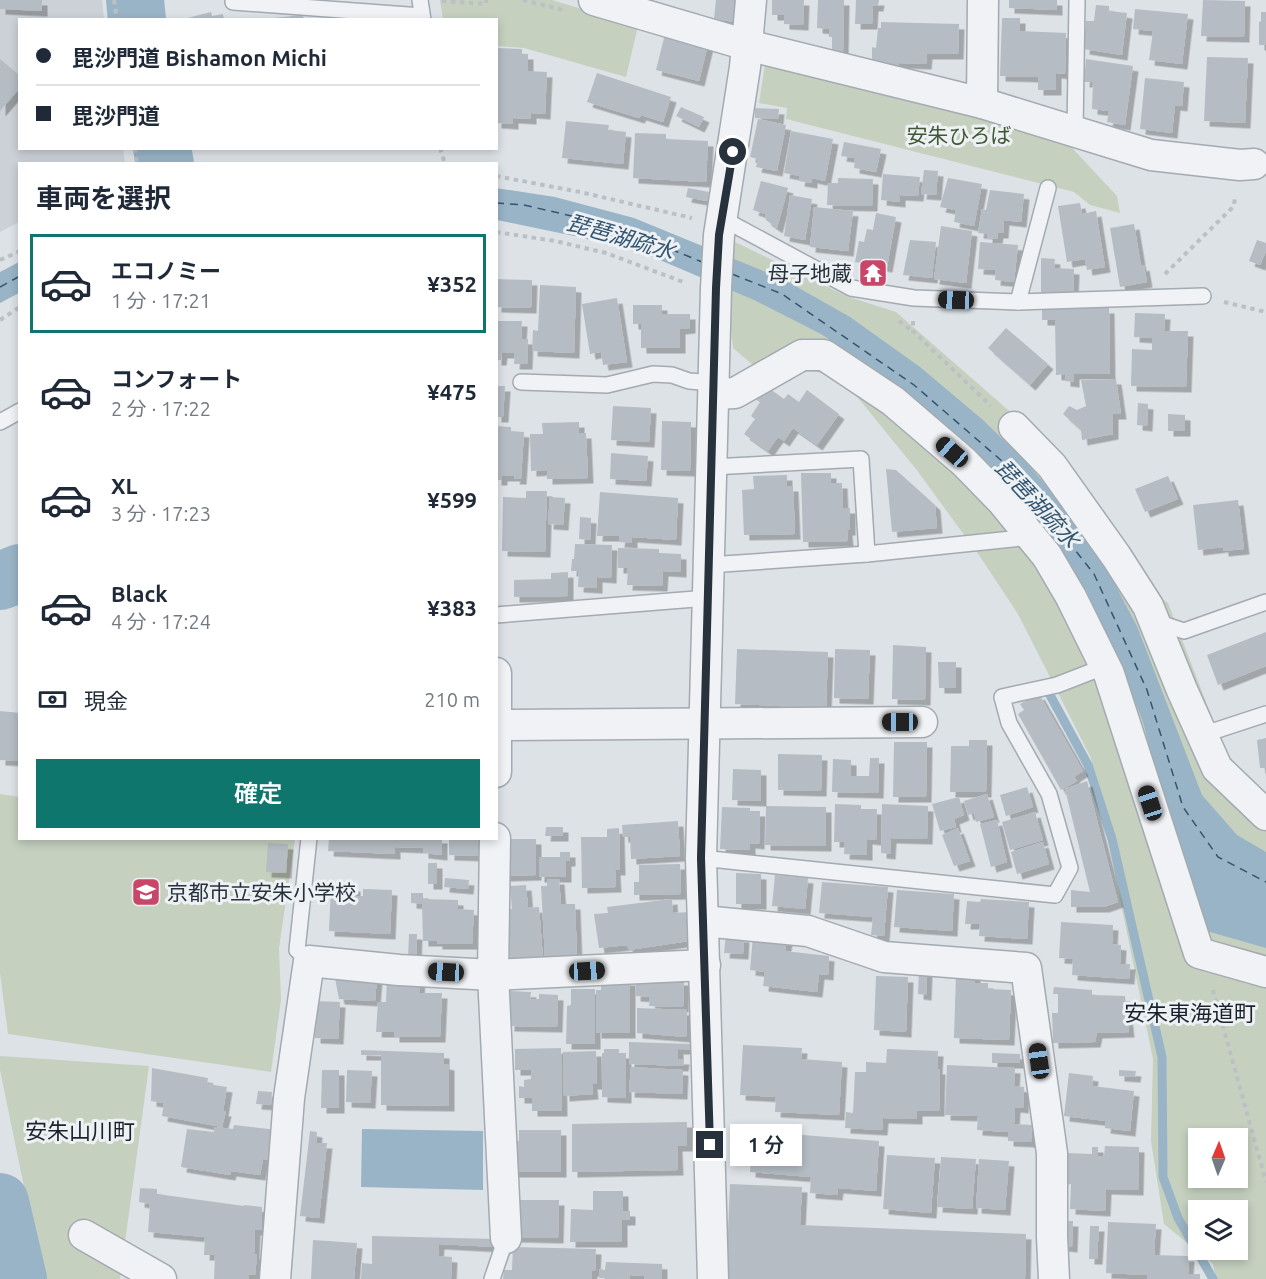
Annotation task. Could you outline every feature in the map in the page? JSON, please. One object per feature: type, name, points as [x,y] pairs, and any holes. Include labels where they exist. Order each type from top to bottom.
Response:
[{"type":"street","points":[[594,0],[747,45],[982,103],[1151,155],[1262,166]]},
{"type":"street","points":[[713,1279],[701,858],[716,295],[721,227],[747,45],[751,0]]},
{"type":"street","points":[[982,103],[983,0]]},
{"type":"street","points":[[714,388],[735,393],[802,355],[824,355],[893,401],[964,462],[1002,501],[1047,556],[1106,666],[1199,953],[1266,972]]},
{"type":"street","points":[[1014,427],[1052,466],[1116,556],[1148,606],[1217,768],[1266,815]]},
{"type":"street","points":[[498,725],[922,722]]},
{"type":"street","points":[[495,840],[493,975],[506,1238]]},
{"type":"street","points":[[703,921],[808,931],[884,957],[1026,968],[1052,1154],[1053,1279]]},
{"type":"street","points":[[275,1279],[289,1098],[309,961],[399,970],[493,975],[705,965]]},
{"type":"street","points":[[84,1235],[161,1279]]},
{"type":"lane","points":[[1076,133],[1077,0]]},
{"type":"lane","points":[[233,2],[421,9]]},
{"type":"lane","points":[[1018,302],[1048,188]]},
{"type":"lane","points":[[721,227],[851,288],[914,298],[1018,302],[1203,296]]},
{"type":"lane","points":[[521,382],[607,385],[653,374],[672,375],[714,388]]},
{"type":"lane","points":[[0,422],[18,412]]},
{"type":"lane","points":[[712,467],[861,459],[867,554]]},
{"type":"lane","points":[[709,565],[867,554],[1031,537]]},
{"type":"lane","points":[[498,615],[708,597]]},
{"type":"lane","points":[[1154,621],[1184,631],[1266,602]]},
{"type":"lane","points":[[701,858],[1056,895],[1070,868],[1049,795],[1009,723],[1002,697],[1057,685],[1106,666]]},
{"type":"lane","points":[[1202,735],[1266,714]]},
{"type":"lane","points":[[309,840],[297,950],[309,961]]},
{"type":"lane","points":[[492,1279],[506,1238]]},
{"type":"path","points":[[114,0],[117,18]]},
{"type":"path","points":[[421,9],[486,4],[486,0]]},
{"type":"path","points":[[498,176],[580,192],[685,216],[721,227]]},
{"type":"path","points":[[1156,298],[1158,281],[1234,206]]},
{"type":"path","points":[[498,232],[555,241],[606,253],[716,295]]},
{"type":"path","points":[[0,260],[18,252]]},
{"type":"path","points":[[1203,296],[1266,312]]},
{"type":"path","points":[[914,298],[913,331],[1014,427]]},
{"type":"path","points":[[0,320],[18,308]]},
{"type":"path","points":[[1199,953],[1214,994],[1266,1182]]},
{"type":"shaded area","points":[[0,0],[102,0],[104,18],[18,18],[18,150],[123,150],[125,162],[18,162],[18,223],[0,232]]},
{"type":"green space","points":[[440,0],[552,0],[638,26],[626,77],[524,48],[498,46],[498,18],[443,18]]},
{"type":"green space","name":"安朱ひろば","points":[[765,64],[1060,135],[1117,196],[1120,213],[1090,205],[1074,192],[786,119],[787,108],[759,103]]},
{"type":"green space","points":[[733,241],[846,296],[896,312],[1015,416],[1156,594],[1168,603],[1231,767],[1266,796],[1266,1279],[1216,1279],[1213,1264],[1208,1260],[1248,1260],[1248,1200],[1188,1200],[1188,1244],[1164,1224],[1151,1141],[1153,1059],[1091,758],[1018,614],[981,558],[916,469],[849,384],[812,371],[796,374],[775,384],[733,348],[730,320]]},
{"type":"green space","name":"京都市立安朱小学校","points":[[0,794],[18,797],[18,840],[295,840],[279,948],[281,1000],[271,1072],[8,1034],[0,973]]},
{"type":"green space","points":[[0,1056],[149,1066],[120,1279],[43,1279],[0,1070]]},
{"type":"green space","points":[[0,1202],[18,1279],[0,1279]]},
{"type":"water","name":"琵琶湖疏水","points":[[498,188],[555,197],[634,218],[783,279],[850,317],[920,367],[983,420],[1025,461],[1068,511],[1105,566],[1137,626],[1202,795],[1237,835],[1266,852],[1266,948],[1203,930],[1165,806],[1143,722],[1118,658],[1086,590],[1050,539],[995,474],[946,426],[879,372],[821,334],[754,300],[648,255],[579,237],[498,220]]},
{"type":"water","points":[[18,263],[18,294],[0,303],[0,272]]},
{"type":"water","points":[[362,1129],[483,1131],[483,1190],[361,1187]]},
{"type":"building","points":[[0,0],[42,0],[42,11],[0,9]]},
{"type":"building","points":[[716,0],[738,0],[736,22],[714,19]]},
{"type":"building","points":[[772,0],[804,0],[803,25],[784,24],[784,15],[772,15]]},
{"type":"building","points":[[818,0],[844,0],[843,52],[832,51],[832,37],[829,37],[829,29],[817,28]]},
{"type":"building","points":[[856,0],[879,0],[878,6],[873,6],[872,24],[855,24]]},
{"type":"building","points":[[1009,0],[1057,0],[1057,10],[1009,8]]},
{"type":"building","points":[[1203,0],[1245,1],[1244,37],[1201,36]]},
{"type":"building","points":[[1096,5],[1109,6],[1109,11],[1127,13],[1122,55],[1084,49],[1086,21],[1094,21]]},
{"type":"building","points":[[1135,9],[1188,14],[1182,64],[1149,60],[1153,31],[1133,29]]},
{"type":"building","points":[[211,12],[212,16],[223,14],[224,18],[188,18]]},
{"type":"building","points":[[1261,12],[1266,12],[1266,45],[1259,45]]},
{"type":"building","points":[[303,15],[304,18],[273,18]]},
{"type":"building","points":[[1002,18],[1020,18],[1020,31],[1066,33],[1065,74],[1056,73],[1056,90],[1038,90],[1038,77],[1000,76]]},
{"type":"building","points":[[881,22],[959,24],[958,54],[927,54],[926,64],[872,65],[872,47],[876,48],[878,28],[881,28]]},
{"type":"building","points":[[665,34],[708,44],[699,81],[656,70]]},
{"type":"building","points":[[498,48],[522,49],[522,54],[528,54],[528,71],[547,72],[545,114],[531,113],[531,119],[513,118],[513,124],[498,123]]},
{"type":"building","points":[[1207,57],[1248,58],[1245,123],[1204,121]]},
{"type":"building","points":[[0,59],[18,74],[18,90],[0,111]]},
{"type":"building","points":[[1086,59],[1133,66],[1125,125],[1107,122],[1109,111],[1092,109],[1093,82],[1084,82]]},
{"type":"building","points":[[597,73],[671,97],[663,122],[641,115],[639,118],[587,102]]},
{"type":"building","points":[[1145,78],[1184,82],[1182,106],[1175,105],[1172,133],[1140,129]]},
{"type":"building","points":[[681,107],[704,117],[699,127],[676,116]]},
{"type":"building","points":[[755,108],[779,109],[778,119],[755,118]]},
{"type":"building","points":[[758,119],[786,125],[777,171],[756,167],[758,159],[750,157]]},
{"type":"building","points":[[566,121],[609,125],[608,130],[626,132],[623,164],[562,158]]},
{"type":"building","points":[[791,131],[833,139],[825,181],[812,178],[812,183],[799,181],[800,176],[784,173]]},
{"type":"building","points":[[635,133],[666,134],[666,139],[708,141],[706,182],[633,178]]},
{"type":"building","points":[[844,142],[881,149],[876,172],[854,168],[855,158],[841,156]]},
{"type":"building","points":[[924,170],[938,171],[936,195],[921,194]]},
{"type":"building","points":[[883,174],[920,177],[918,196],[900,195],[900,202],[881,200]]},
{"type":"building","points":[[838,178],[873,179],[872,206],[827,205],[828,183],[838,183]]},
{"type":"building","points":[[948,178],[982,184],[974,226],[954,222],[956,210],[940,207]]},
{"type":"building","points":[[761,181],[788,188],[777,228],[766,220],[765,214],[753,210]]},
{"type":"building","points":[[688,188],[709,192],[707,201],[686,197]]},
{"type":"building","points":[[990,190],[1024,194],[1021,222],[1004,220],[1003,233],[998,233],[997,239],[987,238],[987,234],[978,233],[982,209],[986,210]]},
{"type":"building","points":[[790,195],[812,199],[805,240],[784,236]]},
{"type":"building","points":[[1080,203],[1082,214],[1096,211],[1105,267],[1087,270],[1085,259],[1067,262],[1058,206]]},
{"type":"building","points":[[814,207],[853,211],[848,251],[810,247]]},
{"type":"building","points":[[876,213],[896,217],[887,267],[855,262],[859,241],[864,242],[867,229],[873,230]]},
{"type":"building","points":[[1134,224],[1141,266],[1144,265],[1147,282],[1120,287],[1110,228]]},
{"type":"building","points":[[941,226],[972,231],[966,283],[934,279]]},
{"type":"building","points":[[910,240],[936,242],[932,278],[903,275]]},
{"type":"building","points":[[1257,240],[1266,243],[1266,251],[1260,265],[1249,261]]},
{"type":"building","points":[[980,242],[1018,245],[1014,282],[995,280],[996,270],[978,269]]},
{"type":"building","points":[[1041,258],[1055,259],[1054,268],[1074,269],[1073,294],[1041,293]]},
{"type":"building","points":[[498,279],[532,280],[531,308],[498,307]]},
{"type":"building","points":[[540,285],[576,287],[574,353],[532,351],[533,330],[538,331]]},
{"type":"building","points":[[617,298],[627,362],[603,365],[601,352],[590,354],[582,304]]},
{"type":"building","points":[[633,305],[662,305],[662,314],[690,314],[690,328],[680,329],[680,348],[641,348],[641,324],[633,324]]},
{"type":"building","points":[[1042,308],[1109,308],[1110,374],[1074,374],[1074,382],[1065,381],[1065,374],[1056,375],[1055,320],[1042,320]]},
{"type":"building","points":[[1135,313],[1165,314],[1164,331],[1188,331],[1186,387],[1131,386],[1132,349],[1152,350],[1152,338],[1134,337]]},
{"type":"building","points":[[498,321],[522,321],[521,339],[528,339],[527,364],[514,364],[515,353],[502,353],[501,360],[498,360]]},
{"type":"building","points":[[1006,328],[1048,364],[1030,385],[988,348]]},
{"type":"building","points":[[1116,379],[1121,414],[1113,414],[1113,434],[1082,440],[1081,430],[1063,414],[1069,406],[1077,410],[1086,406],[1081,380]]},
{"type":"building","points":[[498,386],[505,386],[503,417],[498,417]]},
{"type":"building","points":[[766,386],[784,399],[788,394],[799,402],[807,390],[839,414],[817,445],[793,428],[784,441],[778,437],[768,451],[744,434],[755,419],[751,416],[760,402],[756,400]]},
{"type":"building","points":[[1138,403],[1148,404],[1147,426],[1137,425]]},
{"type":"building","points":[[613,406],[651,408],[649,442],[611,440]]},
{"type":"building","points":[[1168,414],[1185,415],[1185,431],[1168,431]]},
{"type":"building","points":[[662,421],[691,422],[690,471],[661,470]]},
{"type":"building","points":[[579,422],[579,433],[586,433],[588,478],[547,479],[547,470],[531,471],[530,434],[543,434],[542,423]]},
{"type":"building","points":[[498,426],[511,427],[511,431],[524,432],[521,479],[514,479],[515,476],[502,476],[502,480],[498,480]]},
{"type":"building","points":[[611,453],[648,456],[646,481],[610,479]]},
{"type":"building","points":[[886,469],[896,470],[935,505],[937,528],[892,532]]},
{"type":"building","points":[[801,473],[831,473],[831,483],[842,483],[843,508],[850,508],[848,541],[803,542]]},
{"type":"building","points":[[787,475],[787,486],[793,486],[795,534],[744,535],[742,490],[754,489],[753,476]]},
{"type":"building","points":[[1168,476],[1178,499],[1145,512],[1135,489]]},
{"type":"building","points":[[526,491],[547,491],[545,552],[502,551],[503,497],[526,498]]},
{"type":"building","points":[[600,492],[678,498],[676,540],[632,537],[632,543],[619,542],[620,536],[597,536]]},
{"type":"building","points":[[550,497],[565,498],[563,525],[548,524]]},
{"type":"building","points":[[1238,500],[1244,549],[1223,551],[1223,547],[1198,550],[1193,505]]},
{"type":"building","points":[[580,517],[591,518],[590,540],[579,539]]},
{"type":"building","points":[[575,544],[612,545],[611,578],[597,577],[597,588],[578,587],[579,571],[571,571]]},
{"type":"building","points":[[618,548],[659,549],[659,553],[681,554],[681,572],[663,571],[662,586],[627,585],[628,568],[618,568]]},
{"type":"building","points":[[568,572],[568,596],[514,597],[514,580],[551,579],[551,573]]},
{"type":"building","points":[[1266,632],[1266,666],[1218,685],[1207,655]]},
{"type":"building","points":[[893,645],[926,647],[925,700],[892,699]]},
{"type":"building","points":[[737,649],[828,652],[826,708],[735,704]]},
{"type":"building","points":[[835,649],[870,650],[868,699],[834,698]]},
{"type":"building","points":[[938,662],[956,662],[956,688],[939,688]]},
{"type":"building","points":[[1039,694],[1083,771],[1074,777],[1077,781],[1061,790],[1018,714],[1024,710],[1020,704]]},
{"type":"building","points":[[0,711],[18,713],[18,761],[0,760]]},
{"type":"building","points":[[1266,738],[1266,768],[1260,768],[1257,740]]},
{"type":"building","points":[[969,740],[987,740],[986,792],[950,792],[951,746],[969,746]]},
{"type":"building","points":[[894,742],[927,742],[926,797],[893,797]]},
{"type":"building","points":[[778,754],[822,755],[821,791],[778,790]]},
{"type":"building","points":[[870,758],[879,758],[878,793],[832,792],[833,759],[851,760],[851,776],[869,776]]},
{"type":"building","points":[[733,769],[761,770],[761,801],[732,800]]},
{"type":"building","points":[[1087,781],[1118,902],[1104,907],[1071,907],[1071,890],[1090,892],[1065,789]]},
{"type":"building","points":[[1027,787],[1033,807],[1006,816],[1000,795]]},
{"type":"building","points":[[987,794],[994,817],[976,822],[974,813],[968,815],[964,801]]},
{"type":"building","points":[[959,797],[964,815],[954,819],[956,827],[940,831],[932,804]]},
{"type":"building","points":[[835,804],[861,805],[861,809],[877,809],[876,840],[867,839],[867,855],[844,854],[845,842],[834,842]]},
{"type":"building","points":[[882,804],[928,806],[927,839],[891,838],[890,854],[881,853]]},
{"type":"building","points":[[766,806],[826,807],[826,846],[765,845]]},
{"type":"building","points":[[722,807],[750,808],[750,811],[760,811],[759,844],[750,843],[750,850],[720,849]]},
{"type":"building","points":[[1035,812],[1043,840],[1010,850],[1002,822]]},
{"type":"building","points":[[997,820],[1007,862],[991,867],[980,824]]},
{"type":"building","points":[[678,821],[680,856],[631,859],[630,837],[623,837],[622,825]]},
{"type":"building","points":[[546,827],[563,827],[563,836],[545,836]]},
{"type":"building","points":[[619,828],[620,870],[615,870],[616,887],[582,888],[581,837],[607,837],[607,829]]},
{"type":"building","points":[[958,828],[970,861],[954,866],[942,835]]},
{"type":"building","points":[[504,839],[536,839],[536,875],[504,876]]},
{"type":"building","points":[[329,840],[442,840],[442,855],[423,853],[423,848],[395,847],[395,854],[328,851]]},
{"type":"building","points":[[449,840],[479,840],[479,856],[449,855]]},
{"type":"building","points":[[1043,842],[1049,864],[1017,874],[1011,852]]},
{"type":"building","points":[[268,843],[288,844],[286,873],[266,872]]},
{"type":"building","points":[[560,852],[570,852],[570,861],[566,861],[566,877],[539,877],[539,857],[560,857]]},
{"type":"building","points":[[428,863],[437,863],[437,884],[428,884]]},
{"type":"building","points":[[680,864],[681,894],[634,895],[634,882],[639,882],[639,865]]},
{"type":"building","points":[[736,873],[761,874],[761,904],[736,904]]},
{"type":"building","points":[[775,875],[808,878],[805,909],[772,906]]},
{"type":"building","points":[[445,878],[469,880],[468,889],[444,887]]},
{"type":"building","points":[[547,879],[559,879],[561,904],[575,904],[577,956],[545,957],[541,886],[547,886]]},
{"type":"building","points":[[822,882],[888,887],[884,936],[871,935],[873,917],[819,913]]},
{"type":"building","points":[[526,885],[528,908],[539,907],[543,959],[510,961],[506,909],[512,909],[510,886]]},
{"type":"building","points":[[331,886],[355,886],[355,896],[363,896],[363,889],[392,890],[390,934],[329,931]]},
{"type":"building","points":[[897,890],[954,894],[952,931],[894,927]]},
{"type":"building","points":[[411,893],[423,893],[423,899],[458,900],[458,909],[474,910],[472,944],[437,944],[437,941],[423,941],[422,904],[411,903]]},
{"type":"building","points":[[672,899],[673,913],[690,912],[689,941],[629,950],[627,945],[599,948],[594,914],[608,913],[607,907]]},
{"type":"building","points":[[981,899],[1029,902],[1027,939],[979,936],[980,924],[965,924],[967,901],[980,902]]},
{"type":"building","points":[[1061,922],[1113,925],[1112,944],[1121,945],[1120,964],[1130,964],[1129,979],[1072,975],[1073,959],[1059,958]]},
{"type":"building","points":[[409,934],[417,934],[416,957],[408,957]]},
{"type":"building","points":[[726,935],[744,937],[743,954],[724,953]]},
{"type":"building","points":[[753,936],[787,940],[785,951],[829,956],[828,975],[819,974],[817,992],[763,986],[765,972],[750,970]]},
{"type":"building","points":[[919,970],[927,970],[926,995],[918,994]]},
{"type":"building","points":[[334,973],[377,977],[375,1001],[339,999]]},
{"type":"building","points":[[956,974],[975,974],[975,983],[988,983],[988,989],[1011,990],[1009,1040],[954,1038]]},
{"type":"building","points":[[387,976],[420,978],[419,993],[442,993],[440,1037],[394,1037],[394,1032],[376,1032],[378,1002],[386,1002]]},
{"type":"building","points":[[876,976],[908,977],[906,1032],[874,1030]]},
{"type":"building","points":[[636,979],[684,980],[683,1007],[649,1006],[650,997],[635,996]]},
{"type":"building","points":[[601,980],[630,980],[630,1033],[596,1033],[596,990],[601,990]]},
{"type":"building","points":[[1054,987],[1092,990],[1092,995],[1125,996],[1129,1032],[1097,1033],[1095,1042],[1053,1043],[1052,1013],[1058,1013],[1058,994],[1053,994]]},
{"type":"building","points":[[571,989],[595,989],[595,1044],[566,1044],[567,1006],[571,1005]]},
{"type":"building","points":[[510,991],[531,992],[530,999],[539,999],[539,994],[558,995],[557,1027],[509,1026]]},
{"type":"building","points":[[316,1001],[340,1002],[338,1039],[315,1038]]},
{"type":"building","points":[[637,1008],[687,1010],[686,1037],[637,1033]]},
{"type":"building","points":[[629,1042],[691,1044],[691,1049],[678,1049],[678,1059],[684,1059],[683,1066],[629,1064]]},
{"type":"building","points":[[743,1045],[802,1048],[801,1059],[842,1062],[839,1115],[775,1112],[776,1097],[740,1095]]},
{"type":"building","points":[[561,1048],[562,1111],[532,1111],[532,1098],[519,1098],[519,1086],[524,1087],[524,1080],[531,1079],[531,1070],[515,1070],[515,1049]]},
{"type":"building","points":[[604,1049],[619,1049],[619,1053],[626,1053],[626,1098],[602,1097],[602,1053]]},
{"type":"building","points":[[887,1049],[938,1051],[939,1111],[917,1111],[917,1119],[883,1118],[882,1130],[845,1128],[846,1112],[853,1113],[855,1072],[866,1072],[866,1062],[886,1063]]},
{"type":"building","points":[[361,1050],[444,1053],[444,1064],[449,1065],[449,1106],[381,1105],[381,1055],[361,1055]]},
{"type":"building","points":[[596,1051],[597,1084],[592,1084],[593,1094],[564,1096],[563,1052]]},
{"type":"building","points":[[992,1053],[1020,1054],[1020,1063],[992,1063]]},
{"type":"building","points":[[947,1065],[1015,1068],[1014,1086],[1024,1087],[1023,1108],[1015,1107],[1014,1124],[1032,1125],[1031,1142],[1008,1141],[1008,1132],[977,1130],[978,1116],[945,1115]]},
{"type":"building","points":[[631,1067],[683,1070],[682,1094],[629,1092]]},
{"type":"building","points":[[152,1068],[208,1078],[207,1084],[227,1087],[223,1111],[226,1111],[222,1127],[162,1116],[164,1103],[151,1101]]},
{"type":"building","points":[[322,1070],[339,1070],[339,1108],[321,1108]]},
{"type":"building","points":[[347,1070],[372,1071],[370,1103],[346,1102]]},
{"type":"building","points":[[1119,1070],[1136,1071],[1135,1077],[1119,1076]]},
{"type":"building","points":[[1069,1073],[1093,1076],[1092,1086],[1134,1091],[1130,1131],[1105,1128],[1106,1121],[1064,1116]]},
{"type":"building","points":[[258,1091],[272,1092],[271,1105],[256,1104]]},
{"type":"building","points":[[687,1122],[687,1146],[677,1146],[678,1170],[572,1172],[572,1124]]},
{"type":"building","points":[[234,1125],[277,1130],[274,1160],[263,1159],[260,1175],[231,1171],[230,1175],[181,1167],[187,1129],[214,1132],[215,1127],[233,1129]]},
{"type":"building","points":[[519,1130],[561,1130],[561,1172],[511,1172],[511,1140],[519,1141]]},
{"type":"building","points":[[310,1131],[317,1132],[316,1143],[327,1143],[319,1218],[300,1216]]},
{"type":"building","points":[[753,1131],[879,1141],[876,1191],[838,1188],[837,1195],[810,1193],[811,1177],[750,1172]]},
{"type":"building","points":[[1105,1146],[1139,1147],[1138,1190],[1106,1189],[1105,1211],[1070,1209],[1071,1184],[1066,1185],[1067,1153],[1092,1154],[1092,1147],[1098,1147],[1098,1156],[1104,1156]]},
{"type":"building","points":[[887,1155],[935,1158],[931,1213],[883,1209]]},
{"type":"building","points":[[941,1157],[976,1159],[972,1209],[937,1207]]},
{"type":"building","points":[[979,1159],[1009,1161],[1005,1210],[976,1208]]},
{"type":"building","points":[[730,1184],[802,1187],[800,1225],[1026,1234],[1025,1279],[726,1279]]},
{"type":"building","points":[[140,1188],[157,1189],[157,1194],[262,1207],[262,1230],[255,1230],[254,1254],[257,1255],[255,1275],[249,1274],[249,1279],[214,1279],[215,1255],[204,1255],[205,1237],[148,1232],[150,1204],[139,1202]]},
{"type":"building","points":[[593,1191],[623,1191],[623,1211],[630,1211],[630,1220],[622,1220],[622,1242],[570,1242],[571,1209],[593,1210]]},
{"type":"building","points":[[516,1200],[559,1200],[558,1238],[516,1237]]},
{"type":"building","points":[[1064,1221],[1073,1221],[1072,1247],[1063,1246]]},
{"type":"building","points":[[1108,1222],[1156,1224],[1154,1255],[1188,1256],[1188,1274],[1200,1274],[1200,1279],[1147,1279],[1147,1275],[1106,1273]]},
{"type":"building","points":[[1090,1226],[1099,1226],[1097,1259],[1089,1259]]},
{"type":"building","points":[[372,1236],[496,1239],[495,1247],[439,1244],[438,1256],[452,1257],[451,1279],[361,1279],[362,1263],[372,1264]]},
{"type":"building","points":[[313,1240],[357,1243],[354,1279],[311,1279]]},
{"type":"building","points":[[513,1247],[596,1249],[595,1271],[592,1271],[592,1279],[503,1279],[504,1270],[512,1270]]},
{"type":"building","points":[[606,1262],[662,1264],[662,1279],[644,1279],[644,1276],[630,1275],[630,1279],[599,1278],[599,1269],[605,1270]]},
{"type":"waterway","points":[[135,0],[137,18]]},
{"type":"waterway","points":[[162,150],[165,162]]},
{"type":"waterway","points":[[0,581],[18,574]]},
{"type":"waterway","points":[[1044,684],[1088,765],[1112,839],[1162,1057],[1163,1177],[1178,1218],[1213,1279]]},
{"type":"waterway","points":[[0,1202],[18,1279]]},
{"type":"ferry route","points":[[498,203],[524,205],[615,226],[702,262]]},
{"type":"ferry route","points":[[732,274],[782,294],[914,385],[1010,468],[1094,574],[1147,690],[1183,807],[1218,857],[1266,882]]},
{"type":"ferry route","points":[[0,287],[18,277]]},
{"type":"place","name":"母子地蔵","points":[[873,273]]},
{"type":"place","name":"京都市立安朱小学校","points":[[146,892]]},
{"type":"district","name":"安朱東海道町","points":[[1190,1012]]},
{"type":"district","name":"安朱山川町","points":[[80,1130]]},
{"type":"route","points":[[710,1145],[701,858],[716,288],[719,235],[733,152]]}]
